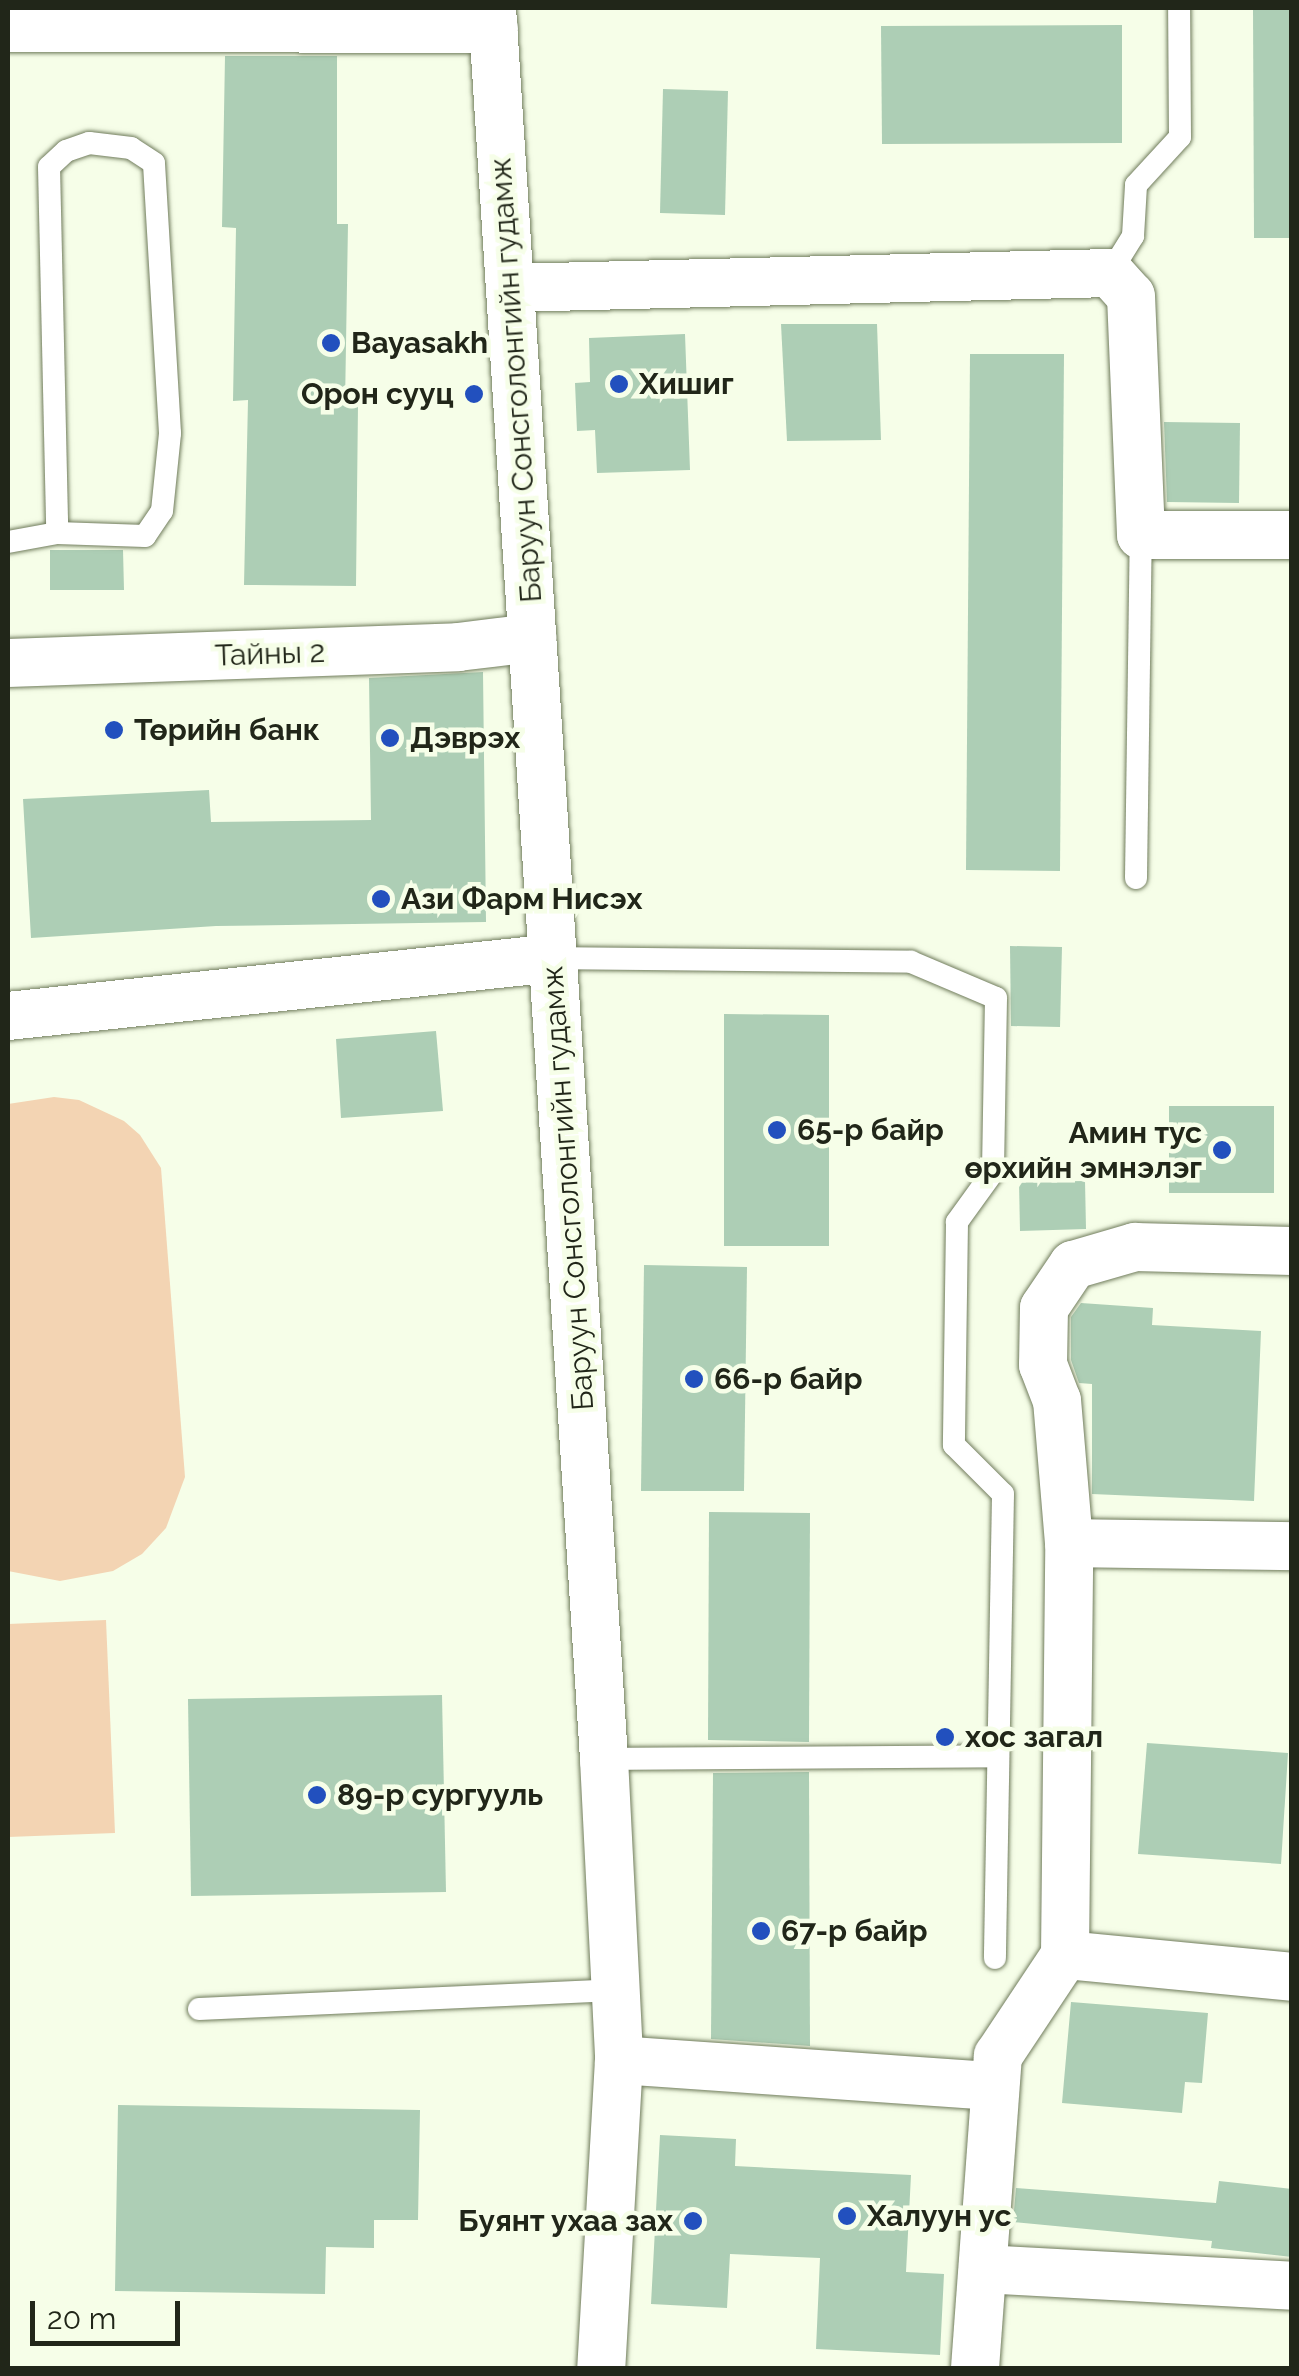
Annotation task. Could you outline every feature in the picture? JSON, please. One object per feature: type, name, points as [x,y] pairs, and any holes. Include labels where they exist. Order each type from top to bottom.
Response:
[{"type":"street","points":[[8,28],[493,18]]},
{"type":"street","name":"Баруун Сонсголонгийн гудамж","points":[[493,18],[604,1759],[619,2060],[601,2368]]},
{"type":"street","points":[[510,288],[1110,273],[1131,296],[1141,535],[1292,535]]},
{"type":"street","name":"Тайны 2","points":[[8,664],[458,646],[532,638]]},
{"type":"street","points":[[8,1016],[554,958]]},
{"type":"street","points":[[975,2368],[998,2056],[1066,1956],[1069,1542],[1057,1402],[1043,1365],[1044,1308],[1073,1266],[1135,1248],[1292,1251]]},
{"type":"street","points":[[1069,1542],[1292,1546]]},
{"type":"street","points":[[1066,1956],[1292,1978]]},
{"type":"street","points":[[619,2060],[994,2086]]},
{"type":"street","points":[[984,2269],[1292,2286]]},
{"type":"lane","points":[[1110,273],[1133,236],[1136,185],[1180,137],[1178,8]]},
{"type":"lane","points":[[8,542],[58,533],[145,536],[162,510],[170,433],[154,164],[131,148],[89,143],[66,151],[49,167],[58,533]]},
{"type":"lane","points":[[1136,878],[1141,535]]},
{"type":"lane","points":[[554,958],[911,962],[996,998],[993,1172],[957,1222],[954,1445],[1002,1494],[995,1958]]},
{"type":"lane","points":[[604,1759],[997,1756]]},
{"type":"lane","points":[[199,2009],[615,1990]]},
{"type":"shaded area","points":[[54,1097],[79,1100],[124,1121],[140,1135],[161,1168],[185,1477],[166,1528],[142,1554],[113,1571],[60,1581],[8,1571],[8,1104]]},
{"type":"shaded area","points":[[106,1620],[115,1833],[8,1837],[8,1624]]},
{"type":"building","points":[[1253,8],[1292,8],[1292,238],[1254,238]]},
{"type":"building","points":[[1122,25],[1122,143],[882,144],[881,26]]},
{"type":"building","points":[[225,56],[337,56],[337,224],[348,224],[345,405],[358,405],[356,586],[244,585],[248,400],[233,401],[236,228],[222,227]]},
{"type":"building","points":[[663,89],[728,91],[725,215],[660,213]]},
{"type":"building","points":[[781,324],[877,324],[881,440],[787,441]]},
{"type":"building","points":[[685,334],[690,470],[597,473],[595,430],[577,431],[575,383],[590,382],[589,338]]},
{"type":"building","points":[[970,354],[1064,354],[1060,871],[966,870]]},
{"type":"building","points":[[1164,422],[1240,423],[1239,503],[1167,502]]},
{"type":"building","points":[[50,550],[123,550],[124,590],[50,590]]},
{"type":"building","points":[[483,672],[486,922],[216,926],[31,938],[23,799],[209,790],[211,822],[371,820],[369,678]]},
{"type":"building","points":[[1010,946],[1062,947],[1060,1027],[1011,1026]]},
{"type":"building","name":"65-р байр","points":[[724,1014],[829,1015],[829,1246],[724,1246]]},
{"type":"building","points":[[436,1031],[443,1111],[341,1118],[336,1039]]},
{"type":"building","name":"Амин тус өрхийн эмнэлэг","points":[[1169,1106],[1274,1106],[1274,1193],[1169,1193]]},
{"type":"building","points":[[1085,1181],[1086,1229],[1020,1231],[1019,1182]]},
{"type":"building","name":"66-р байр","points":[[644,1265],[747,1267],[744,1491],[641,1491]]},
{"type":"building","points":[[1081,1303],[1153,1308],[1152,1325],[1261,1331],[1254,1501],[1092,1494],[1092,1384],[1079,1383],[1071,1360],[1071,1317]]},
{"type":"building","points":[[709,1512],[810,1513],[809,1742],[708,1740]]},
{"type":"building","name":"89-р сургууль","points":[[442,1695],[446,1892],[191,1896],[188,1699]]},
{"type":"building","points":[[1147,1743],[1288,1753],[1281,1864],[1138,1854]]},
{"type":"building","name":"67-р байр","points":[[809,1772],[810,2046],[711,2039],[713,1773]]},
{"type":"building","points":[[1071,2002],[1208,2013],[1202,2083],[1185,2082],[1182,2113],[1062,2103]]},
{"type":"building","points":[[118,2105],[420,2110],[418,2220],[374,2220],[374,2248],[326,2247],[325,2294],[115,2291]]},
{"type":"building","points":[[660,2135],[736,2139],[735,2166],[911,2175],[906,2272],[944,2274],[940,2355],[816,2349],[820,2258],[730,2254],[727,2308],[651,2304]]},
{"type":"building","points":[[1219,2181],[1292,2189],[1292,2257],[1211,2248],[1212,2241],[1013,2222],[1016,2188],[1216,2203]]},
{"type":"place","name":"Bayasakh","points":[[331,343]]},
{"type":"place","name":"Хишиг","points":[[619,384]]},
{"type":"place","name":"Орон сууц","points":[[474,394]]},
{"type":"place","name":"Төрийн банк","points":[[114,730]]},
{"type":"place","name":"Дэврэх","points":[[390,738]]},
{"type":"place","name":"Ази Фарм Нисэх","points":[[381,899]]},
{"type":"place","name":"65-р байр","points":[[777,1130]]},
{"type":"place","name":"Амин тус өрхийн эмнэлэг","points":[[1222,1150]]},
{"type":"place","name":"66-р байр","points":[[694,1379]]},
{"type":"place","name":"хос загал","points":[[945,1737]]},
{"type":"place","name":"89-р сургууль","points":[[317,1795]]},
{"type":"place","name":"67-р байр","points":[[761,1931]]},
{"type":"place","name":"Халуун ус","points":[[847,2216]]},
{"type":"place","name":"Буянт ухаа зах","points":[[693,2221]]}]
